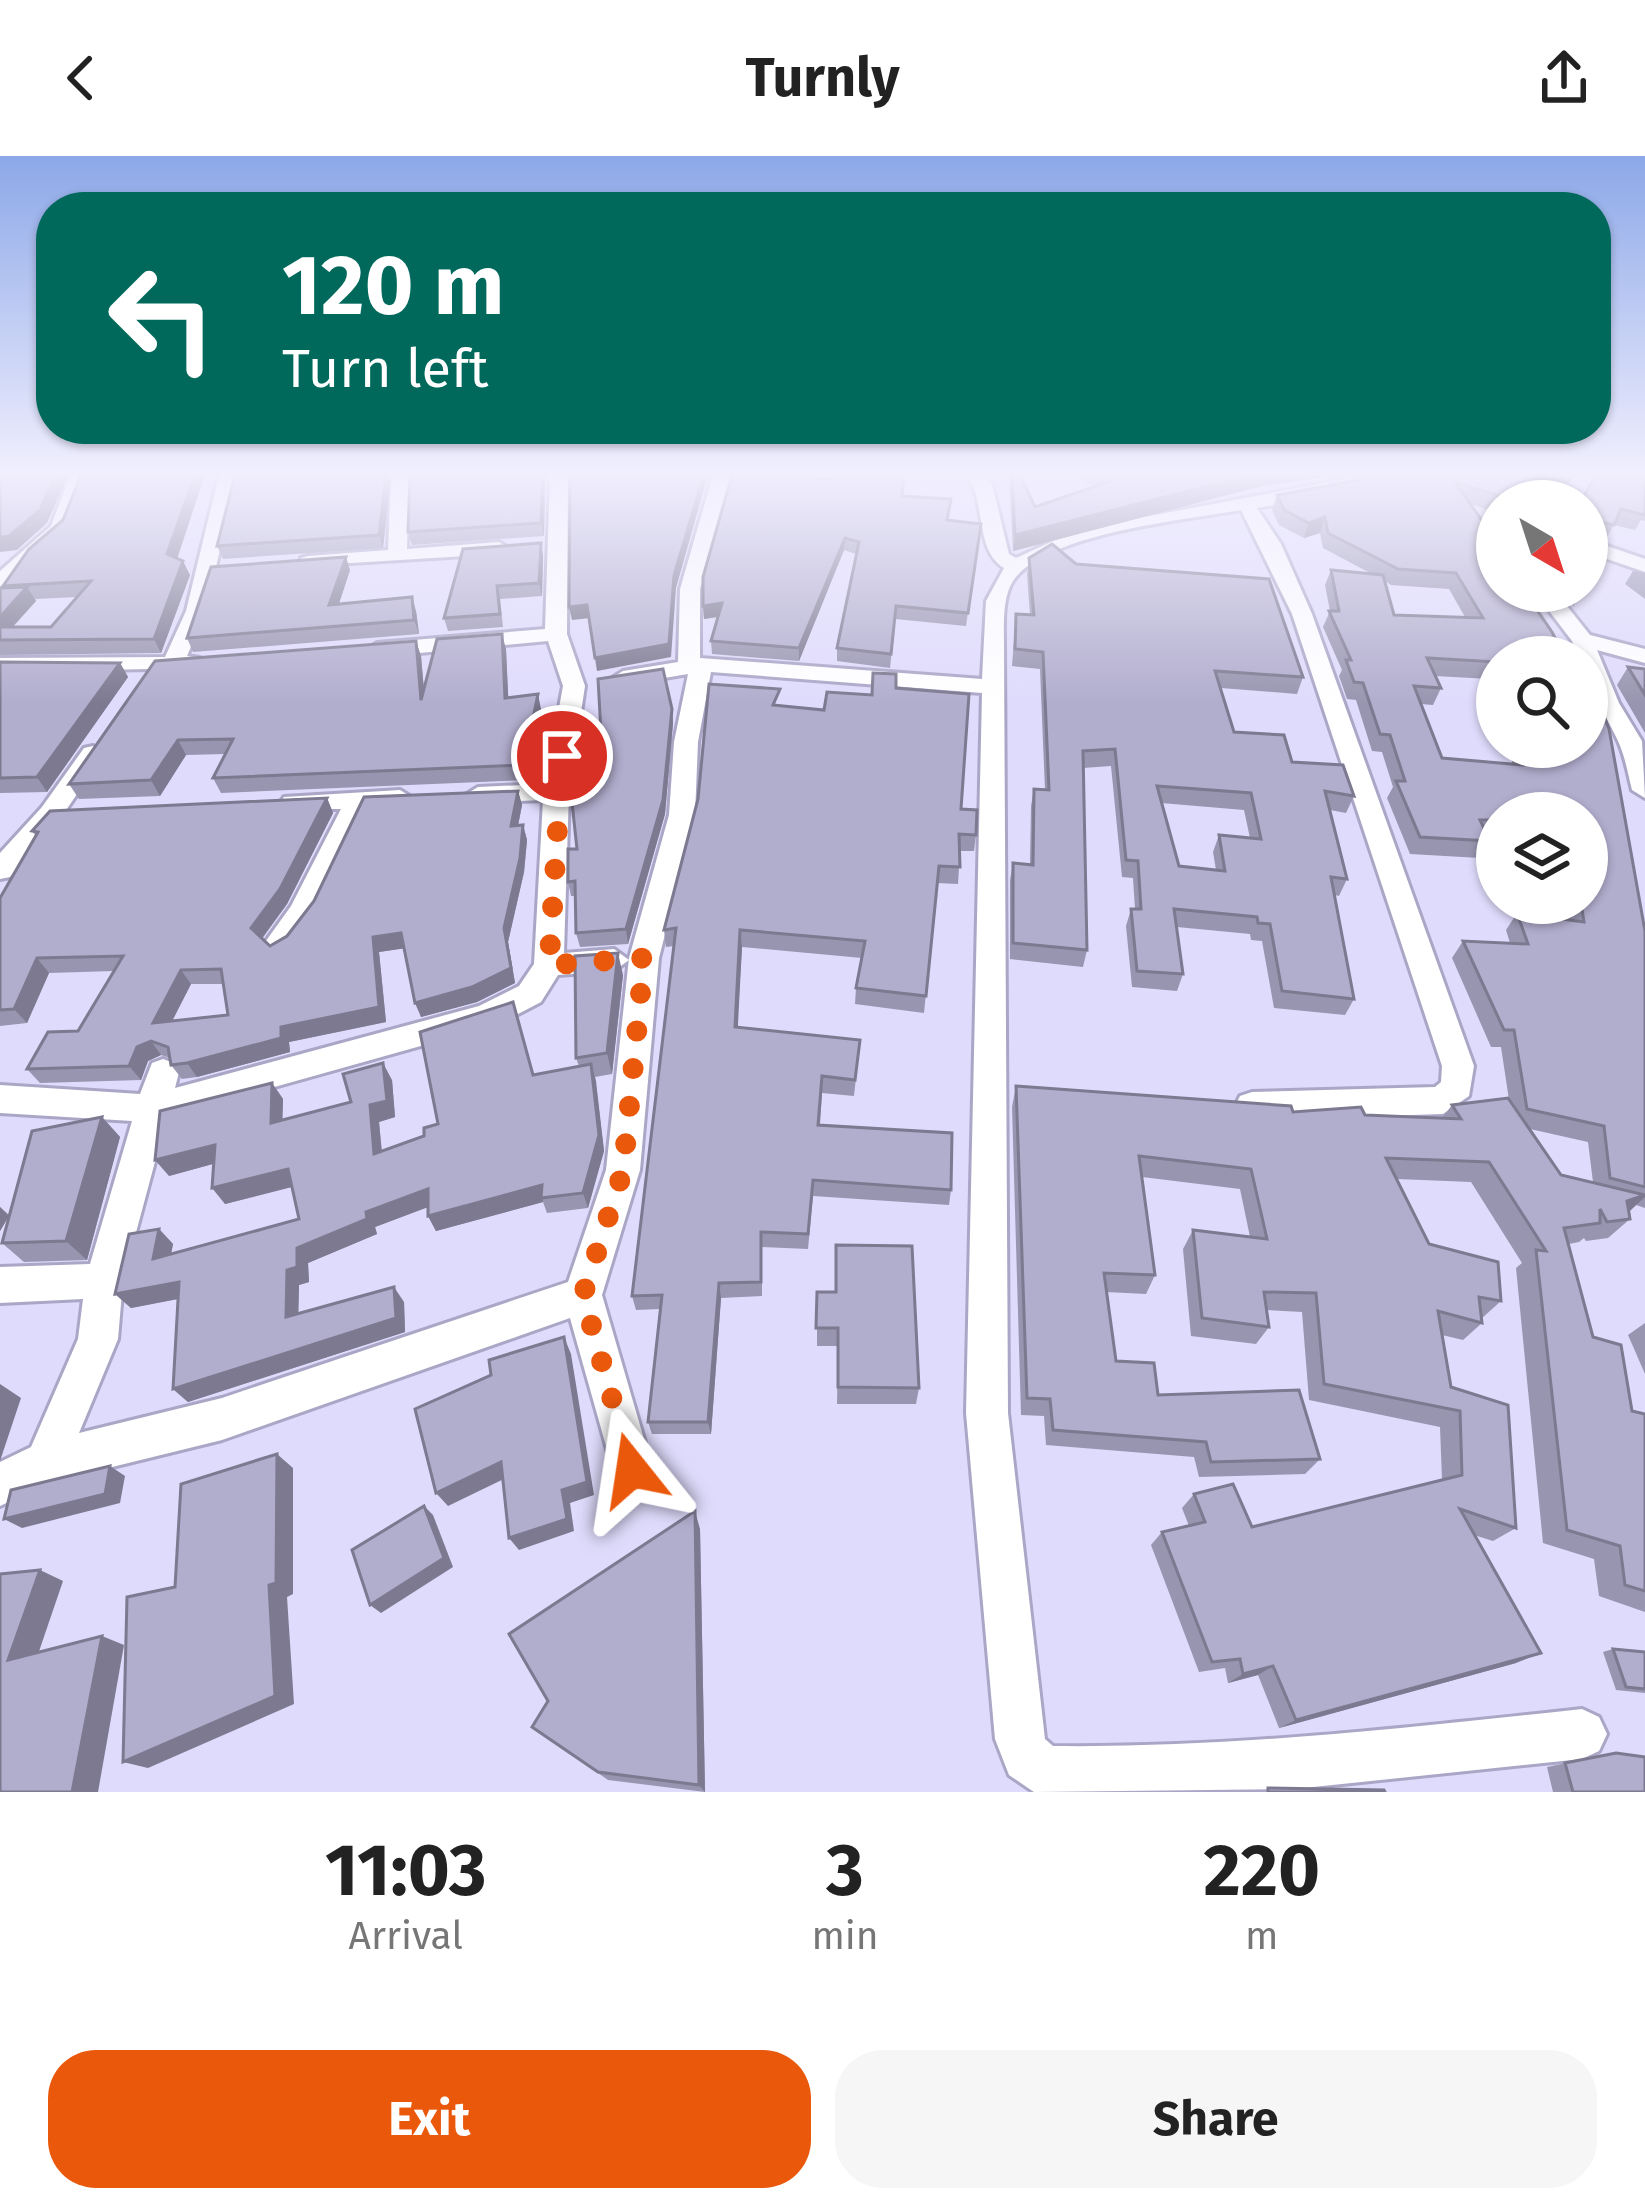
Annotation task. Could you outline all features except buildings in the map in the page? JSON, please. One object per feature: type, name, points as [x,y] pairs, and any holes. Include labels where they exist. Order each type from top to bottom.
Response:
[{"type":"street","points":[[0,582],[33,551]]},
{"type":"street","points":[[132,697],[163,665],[196,611],[211,551]]},
{"type":"street","points":[[278,565],[450,551]]},
{"type":"street","points":[[0,1099],[157,1090],[488,1016],[530,994],[549,965],[556,791],[574,686],[556,634],[556,551]]},
{"type":"street","points":[[632,1470],[583,1295],[623,1171],[644,958],[682,815],[695,666],[690,589],[701,551]]},
{"type":"street","points":[[999,551],[1015,566]]},
{"type":"street","points":[[1052,551],[1015,566],[999,590],[993,687],[1001,1088],[987,1413],[1020,1738],[1027,1757],[1043,1771],[1126,1772],[1294,1764],[1582,1734]]},
{"type":"street","points":[[1231,1106],[1443,1100],[1457,1087],[1458,1066],[1302,614],[1274,551]]},
{"type":"street","points":[[1608,553],[1645,566]]},
{"type":"street","points":[[206,571],[230,568]]},
{"type":"street","points":[[1560,612],[1579,636]]},
{"type":"street","points":[[358,652],[556,634]]},
{"type":"street","points":[[1608,647],[1645,656]]},
{"type":"street","points":[[0,665],[219,661]]},
{"type":"street","points":[[574,686],[695,666],[993,687]]},
{"type":"street","points":[[1608,705],[1630,741],[1645,790]]},
{"type":"street","points":[[0,870],[63,812],[110,727]]},
{"type":"street","points":[[264,804],[556,791]]},
{"type":"street","points":[[278,945],[303,911],[358,800]]},
{"type":"street","points":[[549,965],[644,958]]},
{"type":"street","points":[[46,1462],[98,1339],[104,1281],[157,1090]]},
{"type":"street","points":[[0,1285],[104,1281]]},
{"type":"street","points":[[0,1485],[46,1462],[222,1418],[583,1295]]},
{"type":"route","points":[[562,756],[556,791],[549,965],[644,958],[623,1171],[583,1295],[632,1470]]}]
